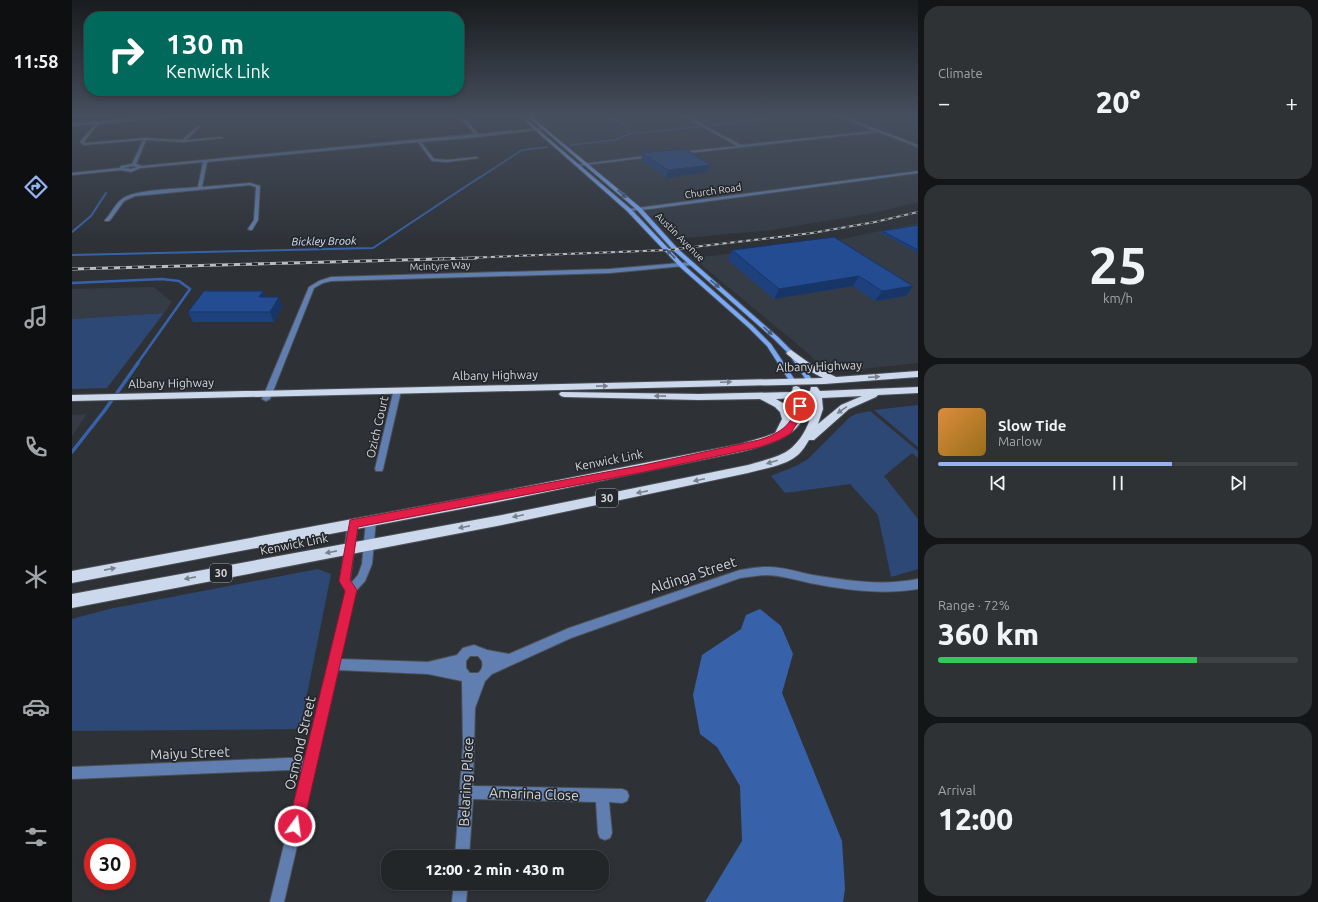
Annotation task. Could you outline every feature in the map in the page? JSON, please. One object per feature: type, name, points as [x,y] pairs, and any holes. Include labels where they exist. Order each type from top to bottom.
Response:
[{"type":"highway","points":[[791,353],[808,367],[835,380]]},
{"type":"highway","name":"Albany Highway","points":[[72,398],[130,400],[397,394],[792,380],[810,381],[918,374]]},
{"type":"highway","name":"Kenwick Link","points":[[72,577],[760,444],[776,438],[787,431],[798,416],[800,406],[798,395],[792,380]]},
{"type":"highway","name":"Kenwick Link","points":[[72,600],[502,520],[718,476],[782,459],[795,451],[813,426],[819,406],[817,394],[810,381]]},
{"type":"highway","name":"Albany Highway","points":[[397,394],[524,393],[699,397],[877,393],[918,390]]},
{"type":"highway","name":"30","points":[[795,451],[845,407],[877,393]]},
{"type":"highway","points":[[761,396],[777,403],[783,408],[787,415],[784,426],[776,438]]},
{"type":"highway","name":"Albany Highway","points":[[72,404],[99,400]]},
{"type":"main road","name":"Austin Avenue","points":[[568,157],[629,210],[682,266],[762,337],[792,380]]},
{"type":"main road","name":"Austin Avenue","points":[[578,157],[639,209],[692,264],[791,353],[810,381]]},
{"type":"street","points":[[134,164],[137,157]]},
{"type":"street","points":[[72,174],[121,169],[124,171],[140,167],[255,157]]},
{"type":"street","points":[[431,157],[433,160],[447,161],[476,158]]},
{"type":"street","points":[[577,165],[647,157]]},
{"type":"street","points":[[200,188],[205,162]]},
{"type":"street","points":[[121,169],[134,164],[139,165],[140,167]]},
{"type":"street","name":"Church Road","points":[[629,210],[918,172]]},
{"type":"street","points":[[107,220],[113,215],[121,201],[139,194],[243,184],[258,186],[256,220],[250,229]]},
{"type":"street","name":"McIntyre Way","points":[[268,397],[312,288],[321,282],[331,279],[602,272],[692,264]]},
{"type":"street","name":"Ozich Court","points":[[379,469],[397,394]]},
{"type":"street","name":"Osmond Street","points":[[277,902],[351,590],[362,578],[367,564],[370,545],[371,520]]},
{"type":"street","points":[[351,590],[344,581],[353,523]]},
{"type":"street","name":"Aldinga Street","points":[[334,664],[428,668],[474,680],[510,660],[569,633],[740,574],[765,571],[777,572],[873,588],[893,588],[918,584]]},
{"type":"street","name":"Aldinga Street","points":[[428,668],[460,660],[464,654],[470,650],[477,650],[485,655],[510,660]]},
{"type":"street","points":[[484,674],[485,655]]},
{"type":"street","points":[[460,660],[460,668],[465,677]]},
{"type":"street","name":"Belaring Place","points":[[470,706],[484,674]]},
{"type":"street","name":"Belaring Place","points":[[463,850],[467,792],[470,706],[465,677]]},
{"type":"street","name":"Maiyu Street","points":[[72,773],[310,764]]},
{"type":"street","name":"Amarina Close","points":[[467,792],[622,796]]},
{"type":"street","points":[[602,796],[605,833]]},
{"type":"street","points":[[459,902],[460,890]]},
{"type":"shaded area","points":[[581,157],[918,157],[918,202],[878,212],[772,230],[675,239],[632,199]]},
{"type":"shaded area","points":[[918,223],[918,363],[833,372],[821,367],[809,354],[693,258],[828,242]]},
{"type":"shaded area","points":[[154,287],[172,302],[164,313],[72,319],[72,289]]},
{"type":"shaded area","points":[[164,313],[107,388],[72,389],[72,319]]},
{"type":"shaded area","points":[[918,405],[918,447],[874,410]]},
{"type":"shaded area","points":[[870,411],[918,451],[918,458],[912,453],[884,476],[918,519],[918,569],[891,577],[878,515],[850,484],[785,493],[771,476],[796,466],[808,459],[850,417]]},
{"type":"shaded area","points":[[87,414],[72,436],[72,415]]},
{"type":"shaded area","points":[[318,569],[331,574],[300,729],[72,731],[72,619],[109,609]]},
{"type":"shaded area","points":[[760,609],[781,626],[793,654],[782,693],[842,841],[845,889],[843,902],[705,902],[742,841],[740,786],[717,747],[700,734],[693,695],[702,655],[741,629],[746,615]]},
{"type":"building","points":[[648,157],[698,157],[711,165],[668,170]]},
{"type":"building","points":[[918,225],[918,250],[882,231]]},
{"type":"building","points":[[834,237],[913,286],[882,291],[859,276],[779,289],[732,250]]},
{"type":"building","points":[[204,291],[263,291],[259,297],[279,297],[270,312],[188,312]]},
{"type":"waterway","name":"Bickley Brook","points":[[479,178],[511,157]]},
{"type":"waterway","name":"Bickley Brook","points":[[72,255],[373,248],[480,177]]},
{"type":"waterway","points":[[72,232],[91,216],[106,193]]},
{"type":"waterway","name":"Bickley Brook","points":[[72,283],[162,279],[179,281],[190,289],[137,364]]},
{"type":"waterway","name":"Bickley Brook","points":[[72,452],[105,410],[138,363]]},
{"type":"railway","points":[[439,259],[668,250],[812,233],[875,222],[918,212]]},
{"type":"railway","points":[[72,269],[476,258]]},
{"type":"route","points":[[295,826],[351,590],[344,581],[353,523],[493,498],[760,444],[776,438],[787,431],[798,416],[800,406]]}]
